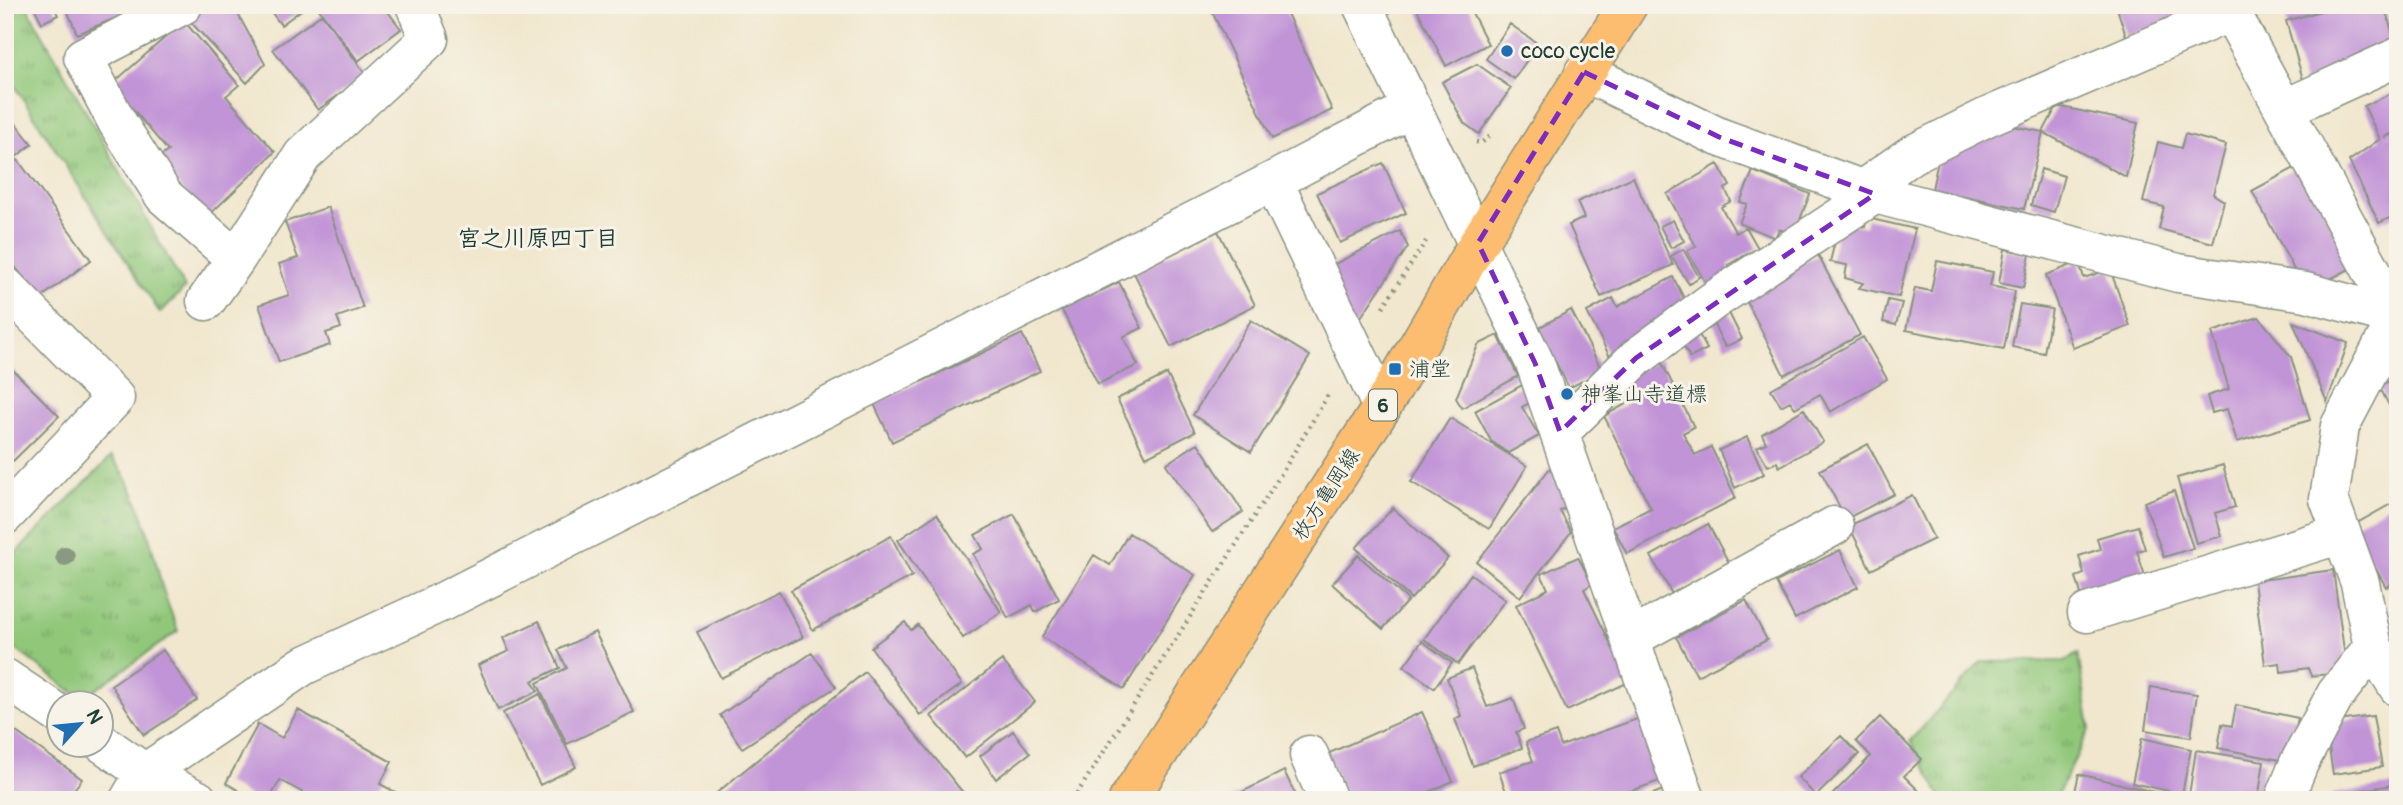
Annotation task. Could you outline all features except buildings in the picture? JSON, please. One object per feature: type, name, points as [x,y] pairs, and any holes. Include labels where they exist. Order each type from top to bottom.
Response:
[{"type":"main road","name":"枚方亀岡線","points":[[1129,800],[1382,407],[1478,243],[1628,5]]},
{"type":"street","points":[[183,5],[83,57],[117,122],[164,196],[236,259]]},
{"type":"street","points":[[206,301],[303,155],[429,39],[415,5]]},
{"type":"street","points":[[1362,5],[1535,363],[1686,800]]},
{"type":"street","points":[[1560,432],[1636,358],[1869,191],[1911,155],[1987,117],[2232,9],[2397,317]]},
{"type":"street","points":[[2284,109],[2398,57]]},
{"type":"street","points":[[1584,72],[1719,137],[1869,191],[2178,273],[2306,292],[2397,317]]},
{"type":"street","points":[[137,786],[303,666],[442,602],[1412,108]]},
{"type":"street","points":[[1273,181],[1382,407]]},
{"type":"street","points":[[5,286],[115,398],[5,515]]},
{"type":"street","points":[[2397,317],[2340,426],[2329,499],[2360,583],[2373,647],[2398,687]]},
{"type":"street","points":[[1630,639],[1834,526]]},
{"type":"street","points":[[2087,613],[2342,534]]},
{"type":"street","points":[[2284,800],[2299,763],[2336,694],[2373,647]]},
{"type":"street","points":[[5,678],[46,706]]},
{"type":"street","points":[[1309,755],[1328,800]]},
{"type":"street","points":[[116,760],[137,786],[198,800]]},
{"type":"path","points":[[1470,140],[1482,143],[1494,134]]},
{"type":"path","points":[[1073,800],[1283,471],[1354,350],[1428,238]]},
{"type":"highlighted area","points":[[1584,72],[1719,137],[1875,194],[1636,358],[1560,432],[1535,363],[1478,243]]},
{"type":"green space","points":[[5,5],[26,5],[185,288],[160,313],[5,71]]},
{"type":"green space","points":[[111,457],[136,498],[178,631],[95,690],[70,690],[5,641],[5,564]]},
{"type":"green space","points":[[2078,654],[2090,728],[2055,800],[1943,800],[1910,741],[1981,662],[2065,661]]},
{"type":"place","name":"coco cycle","points":[[1507,51]]},
{"type":"place","name":"浦堂","points":[[1395,369]]},
{"type":"place","name":"神峯山寺道標","points":[[1567,394]]},
{"type":"district","name":"宮之川原四丁目","points":[[538,238]]}]
